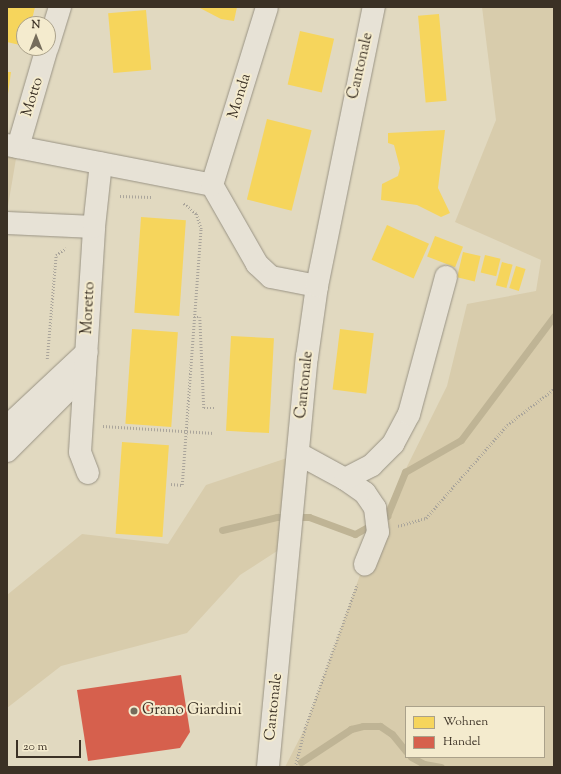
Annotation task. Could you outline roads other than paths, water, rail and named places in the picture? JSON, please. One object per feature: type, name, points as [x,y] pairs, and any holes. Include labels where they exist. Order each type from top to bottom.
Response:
[{"type":"street","name":"Motto","points":[[56,20],[60,7]]},
{"type":"street","name":"Monda","points":[[212,185],[267,7]]},
{"type":"street","name":"Cantonale","points":[[268,767],[317,286],[374,7]]},
{"type":"street","name":"Motto","points":[[12,146],[45,56]]},
{"type":"street","points":[[12,146],[212,185],[257,264],[271,277],[317,286]]},
{"type":"street","name":"Moretto","points":[[88,473],[80,452],[94,228],[101,164]]},
{"type":"street","points":[[7,223],[94,228]]},
{"type":"street","points":[[345,479],[377,460],[393,444],[409,414],[446,277]]},
{"type":"street","points":[[10,424],[87,352]]},
{"type":"street","points":[[7,450],[85,374]]},
{"type":"street","points":[[299,454],[345,479],[365,493],[375,508],[378,532],[365,564]]},
{"type":"waterway","points":[[222,530],[277,517],[309,517],[355,534],[387,516],[405,472],[461,440],[554,316]]},
{"type":"waterway","points":[[301,762],[351,729],[363,726],[380,726],[392,734],[405,750]]},
{"type":"waterway","points":[[413,758],[424,764],[441,767]]},
{"type":"place","name":"Grano Giardini","points":[[134,711]]}]
